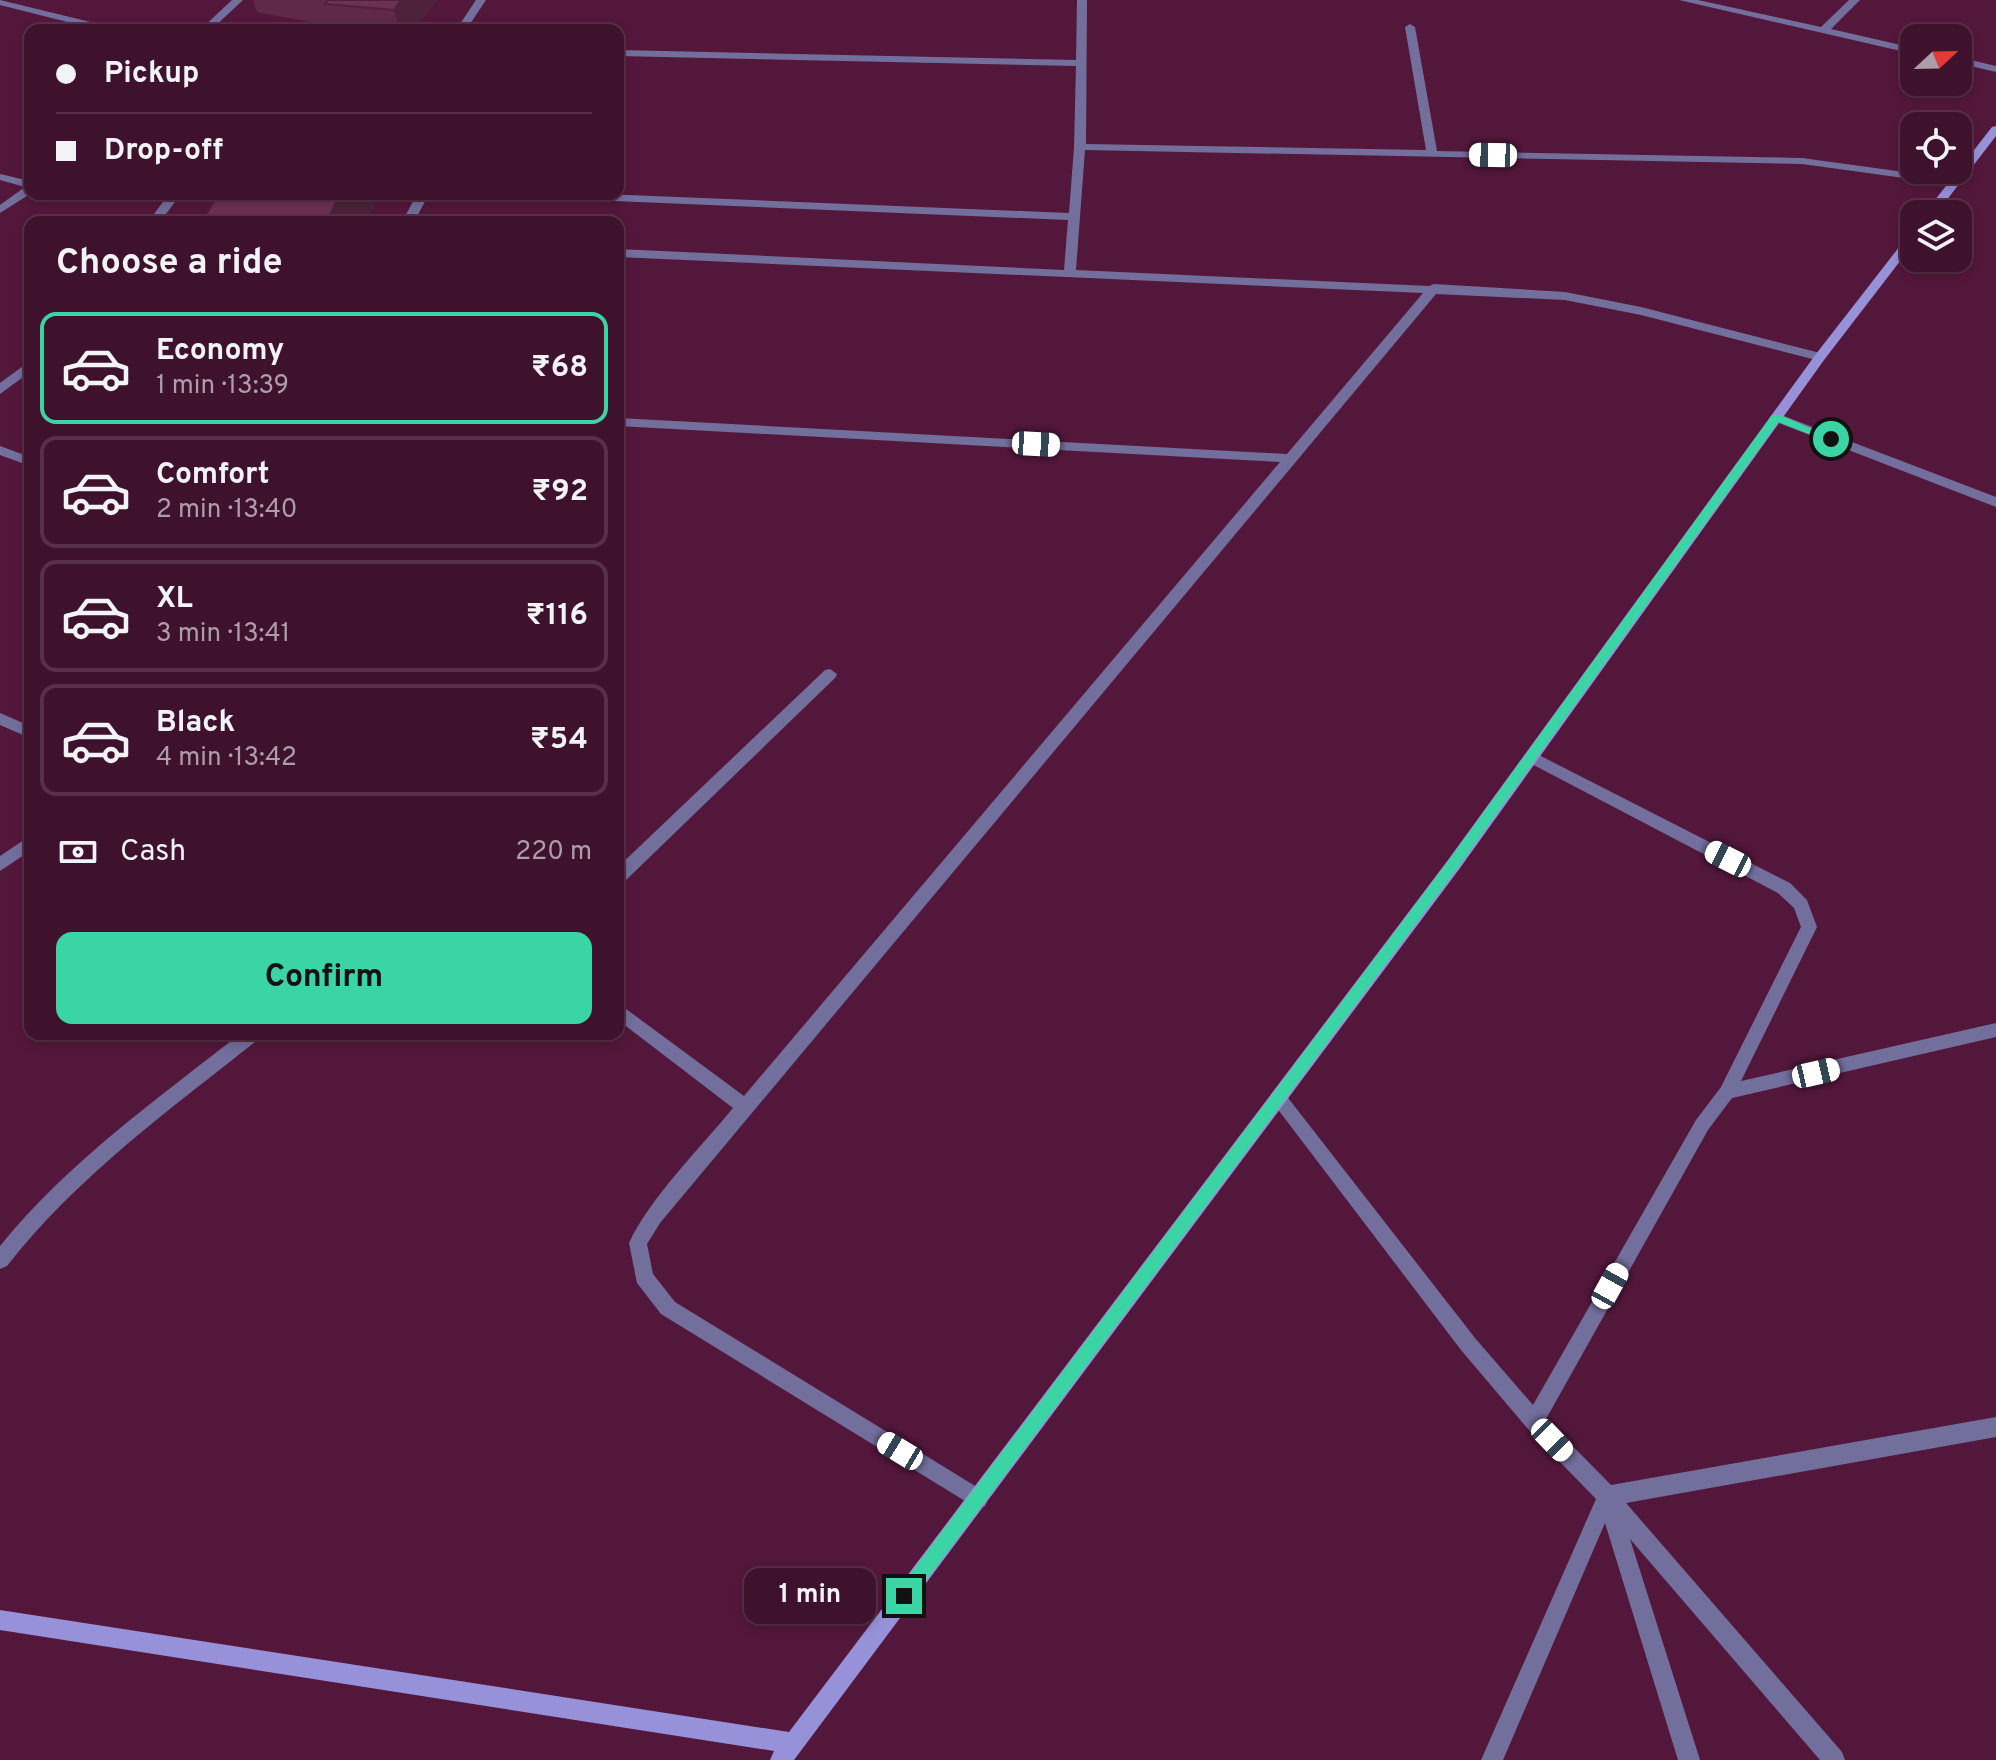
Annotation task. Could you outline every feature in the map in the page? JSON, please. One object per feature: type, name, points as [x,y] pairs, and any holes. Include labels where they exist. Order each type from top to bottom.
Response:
[{"type":"main road","points":[[1972,160],[1996,129]]},
{"type":"main road","points":[[1941,200],[1953,184]]},
{"type":"main road","points":[[0,1620],[787,1752],[1279,1099],[1820,357],[1900,253]]},
{"type":"street","points":[[212,24],[238,0]]},
{"type":"street","points":[[465,24],[481,0]]},
{"type":"street","points":[[1070,274],[1080,147],[1082,0]]},
{"type":"street","points":[[1684,0],[1900,48]]},
{"type":"street","points":[[1823,31],[1855,0]]},
{"type":"street","points":[[0,2],[87,24]]},
{"type":"street","points":[[1410,27],[1432,154]]},
{"type":"street","points":[[624,53],[1081,63]]},
{"type":"street","points":[[1972,63],[1996,69]]},
{"type":"street","points":[[1080,147],[1802,161],[1900,174]]},
{"type":"street","points":[[0,177],[24,185]]},
{"type":"street","points":[[0,210],[24,192]]},
{"type":"street","points":[[624,198],[1075,217]]},
{"type":"street","points":[[624,253],[1565,296],[1641,311],[1820,357]]},
{"type":"street","points":[[978,1499],[668,1308],[644,1277],[638,1243],[654,1217],[745,1107],[1434,288]]},
{"type":"street","points":[[0,390],[24,370]]},
{"type":"street","points":[[1776,417],[1996,502]]},
{"type":"street","points":[[624,422],[1289,458]]},
{"type":"street","points":[[0,450],[24,460]]},
{"type":"street","points":[[624,871],[830,674]]},
{"type":"street","points":[[0,719],[24,729]]},
{"type":"street","points":[[1531,757],[1784,888],[1801,905],[1809,927],[1727,1092],[1702,1125],[1534,1421]]},
{"type":"street","points":[[0,865],[24,847]]},
{"type":"street","points":[[624,1015],[745,1107]]},
{"type":"street","points":[[1727,1092],[1996,1030]]},
{"type":"street","points":[[0,1260],[26,1225],[91,1162],[245,1040]]},
{"type":"street","points":[[1279,1099],[1468,1344],[1534,1421],[1607,1496],[1834,1760]]},
{"type":"street","points":[[1607,1496],[1996,1427]]},
{"type":"street","points":[[1492,1760],[1607,1496]]},
{"type":"street","points":[[1607,1496],[1689,1760]]},
{"type":"building","points":[[328,0],[401,0],[394,10],[325,4]]},
{"type":"building","points":[[215,200],[338,200],[329,216],[205,216]]},
{"type":"route","points":[[904,1596],[1454,864],[1776,417],[1831,439]]}]
